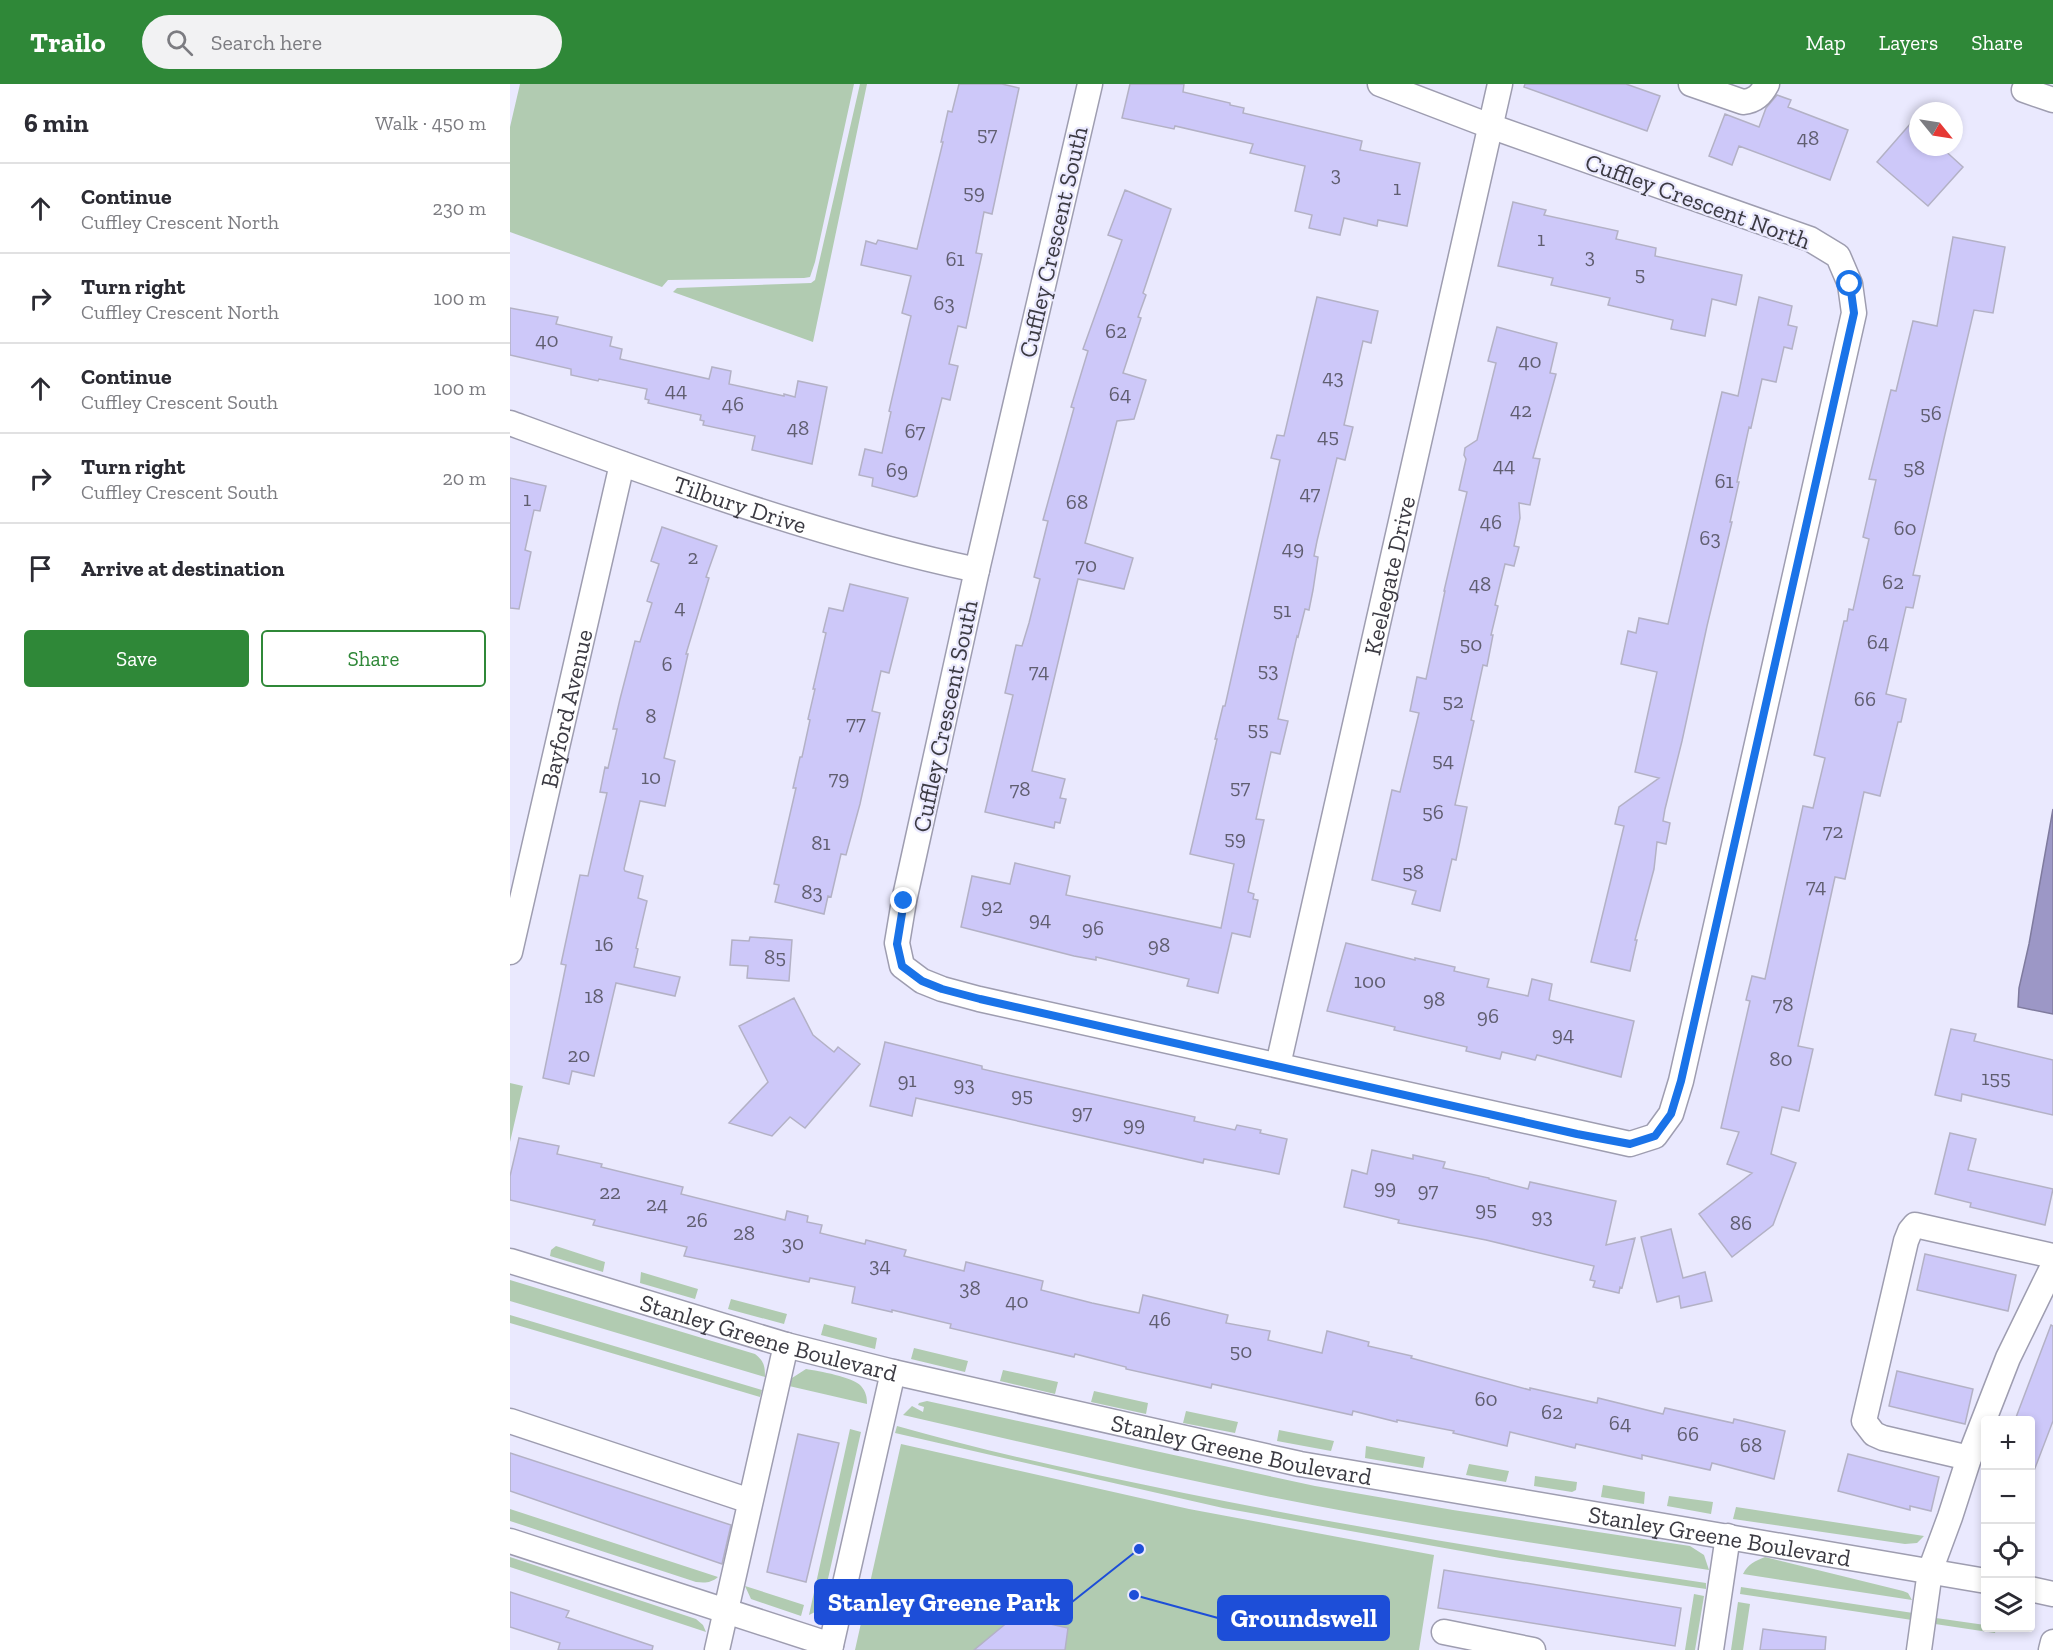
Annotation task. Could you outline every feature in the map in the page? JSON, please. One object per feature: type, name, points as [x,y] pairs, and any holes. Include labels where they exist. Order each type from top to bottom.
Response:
[{"type":"street","name":"Cuffley Crescent South","points":[[1090,84],[977,570],[904,901],[897,944],[902,966],[922,981],[942,989],[1278,1065]]},
{"type":"street","points":[[1380,84],[1490,126]]},
{"type":"street","name":"Keelegate Drive","points":[[1278,1065],[1500,84]]},
{"type":"street","points":[[1691,84],[1743,102],[1751,101],[1759,96],[1767,84]]},
{"type":"street","points":[[2020,86],[2053,100]]},
{"type":"street","name":"Cuffley Crescent North","points":[[1278,1065],[1630,1144],[1655,1136],[1671,1114],[1681,1081],[1854,313],[1850,284],[1838,256],[1810,239],[1490,126]]},
{"type":"street","name":"Tilbury Drive","points":[[510,423],[749,508],[831,533],[977,570]]},
{"type":"street","name":"Bayford Avenue","points":[[510,952],[622,464]]},
{"type":"street","points":[[1969,1458],[1883,1438],[1874,1434],[1864,1421],[1910,1231],[1915,1225],[2053,1256]]},
{"type":"street","name":"Stanley Greene Boulevard","points":[[510,1261],[786,1345],[893,1372],[1300,1464],[1981,1580]]},
{"type":"street","points":[[1919,1650],[1930,1571],[1969,1458],[2008,1358],[2053,1266]]},
{"type":"street","points":[[717,1650],[786,1345]]},
{"type":"street","points":[[510,1541],[831,1648],[893,1372]]},
{"type":"street","points":[[510,1421],[750,1501]]},
{"type":"street","points":[[1711,1650],[1728,1536]]},
{"type":"street","points":[[2035,1590],[2053,1594]]},
{"type":"street","points":[[1444,1632],[1502,1647],[1533,1650]]},
{"type":"street","points":[[2051,1650],[2053,1641]]},
{"type":"green space","points":[[520,84],[854,84],[810,277],[668,280],[662,287],[510,232],[510,127]]},
{"type":"green space","points":[[860,84],[867,84],[813,342],[673,292],[677,288],[811,283],[815,280]]},
{"type":"green space","points":[[510,1083],[523,1086],[510,1142]]},
{"type":"green space","points":[[556,1246],[605,1262],[603,1272],[550,1256],[551,1250]]},
{"type":"green space","points":[[641,1272],[698,1289],[695,1299],[640,1283]]},
{"type":"green space","points":[[510,1280],[755,1354],[763,1364],[765,1377],[510,1301]]},
{"type":"green space","points":[[731,1299],[787,1314],[784,1324],[728,1309]]},
{"type":"green space","points":[[510,1315],[762,1390],[760,1397],[510,1323]]},
{"type":"green space","points":[[824,1324],[877,1338],[875,1349],[821,1335]]},
{"type":"green space","points":[[914,1348],[968,1361],[965,1372],[911,1359]]},
{"type":"green space","points":[[806,1369],[835,1375],[857,1383],[865,1392],[867,1404],[789,1386],[792,1378]]},
{"type":"green space","points":[[1003,1370],[1058,1382],[1055,1394],[1000,1381]]},
{"type":"green space","points":[[1094,1391],[1148,1403],[1146,1414],[1091,1402]]},
{"type":"green space","points":[[927,1401],[1315,1486],[1453,1510],[1690,1546],[1704,1555],[1709,1570],[1447,1529],[1302,1503],[903,1415],[912,1406],[923,1412],[924,1407],[918,1405]]},
{"type":"green space","points":[[1186,1411],[1238,1422],[1235,1433],[1183,1423]]},
{"type":"green space","points":[[897,1426],[1004,1454],[1184,1493],[1444,1541],[1706,1583],[1706,1589],[1500,1558],[1223,1508],[895,1433]]},
{"type":"green space","points":[[850,1429],[861,1432],[823,1601],[817,1611],[809,1615]]},
{"type":"green space","points":[[1279,1430],[1334,1441],[1331,1451],[1277,1441]]},
{"type":"green space","points":[[901,1444],[1189,1509],[1434,1555],[1419,1650],[855,1650]]},
{"type":"green space","points":[[1366,1446],[1425,1457],[1423,1468],[1365,1458]]},
{"type":"green space","points":[[1469,1464],[1509,1471],[1506,1482],[1466,1475]]},
{"type":"green space","points":[[1535,1476],[1577,1482],[1576,1490],[1572,1492],[1534,1486]]},
{"type":"green space","points":[[1603,1485],[1645,1492],[1644,1504],[1601,1497]]},
{"type":"green space","points":[[1669,1496],[1713,1502],[1711,1514],[1667,1506]]},
{"type":"green space","points":[[1736,1507],[1924,1536],[1917,1543],[1905,1544],[1733,1519]]},
{"type":"green space","points":[[510,1509],[718,1577],[708,1582],[696,1582],[510,1521]]},
{"type":"green space","points":[[510,1557],[696,1619],[703,1625],[706,1632],[510,1567]]},
{"type":"green space","points":[[1765,1557],[1903,1591],[1908,1593],[1912,1600],[1743,1574],[1752,1563]]},
{"type":"green space","points":[[745,1586],[804,1605],[801,1616],[751,1599]]},
{"type":"green space","points":[[1741,1587],[1913,1613],[1912,1620],[1740,1594]]},
{"type":"green space","points":[[1694,1594],[1704,1596],[1695,1650],[1685,1650]]},
{"type":"green space","points":[[1738,1602],[1750,1604],[1743,1650],[1731,1650]]},
{"type":"green space","points":[[1936,1618],[1981,1624],[1981,1631],[1935,1624]]},
{"type":"shaded area","points":[[2053,809],[2053,1014],[2018,1007],[2019,988]]},
{"type":"building","points":[[959,84],[1002,84],[1019,88],[992,214],[984,212],[976,253],[982,254],[966,328],[958,326],[949,364],[958,366],[950,400],[942,398],[917,496],[914,497],[872,486],[873,478],[859,475],[865,449],[882,453],[891,412],[889,411],[911,316],[902,313],[911,276],[861,265],[866,241],[876,244],[878,240],[917,249],[943,142],[941,142],[948,111],[952,112]]},
{"type":"building","points":[[1130,84],[1184,84],[1183,92],[1230,103],[1230,105],[1244,108],[1243,113],[1362,141],[1360,150],[1420,163],[1407,226],[1378,220],[1377,226],[1344,218],[1340,235],[1309,228],[1312,215],[1295,211],[1305,166],[1250,153],[1253,144],[1175,126],[1174,129],[1122,118]]},
{"type":"building","points":[[1525,84],[1626,84],[1660,96],[1647,131],[1524,87]]},
{"type":"building","points":[[1777,95],[1791,100],[1788,107],[1848,130],[1830,180],[1739,146],[1732,165],[1709,156],[1725,114],[1759,127],[1766,108]]},
{"type":"building","points":[[1909,125],[1909,156],[1951,156],[1963,167],[1928,206],[1877,162]]},
{"type":"building","points":[[1125,190],[1171,209],[1143,293],[1146,295],[1138,317],[1141,318],[1123,373],[1146,380],[1134,419],[1117,421],[1085,543],[1133,558],[1124,589],[1078,579],[1032,771],[1065,779],[1060,798],[1066,799],[1060,823],[1055,822],[1054,828],[985,812],[1013,695],[1005,693],[1016,645],[1022,646],[1040,579],[1034,577],[1048,521],[1043,520],[1074,408],[1071,407],[1088,351],[1083,349],[1122,240],[1108,235]]},
{"type":"building","points":[[1513,202],[1546,210],[1544,215],[1618,231],[1616,239],[1656,248],[1655,256],[1742,275],[1736,305],[1712,299],[1705,336],[1671,329],[1673,320],[1608,305],[1610,298],[1551,285],[1553,278],[1498,266]]},
{"type":"building","points":[[1953,237],[2005,247],[1993,313],[1974,310],[1913,575],[1920,576],[1913,608],[1906,607],[1886,694],[1906,699],[1901,722],[1898,722],[1880,796],[1864,792],[1845,879],[1835,877],[1798,1046],[1813,1049],[1799,1111],[1782,1107],[1771,1154],[1796,1163],[1773,1225],[1732,1257],[1699,1214],[1752,1173],[1727,1164],[1739,1132],[1721,1128],[1750,1001],[1746,1000],[1752,976],[1765,979],[1803,806],[1813,808],[1825,758],[1814,755],[1844,621],[1847,621],[1849,609],[1853,610],[1869,539],[1863,537],[1876,480],[1869,479],[1891,390],[1896,391],[1913,321],[1937,326]]},
{"type":"building","points":[[1317,297],[1378,311],[1371,343],[1363,341],[1344,425],[1353,427],[1345,460],[1337,458],[1317,541],[1314,556],[1318,557],[1309,610],[1305,609],[1297,636],[1278,719],[1288,721],[1280,754],[1271,752],[1256,819],[1264,820],[1248,892],[1254,894],[1253,899],[1258,900],[1250,937],[1232,933],[1218,993],[1187,986],[1189,979],[1096,957],[1096,960],[1074,956],[961,927],[972,876],[1010,884],[1015,863],[1070,876],[1066,895],[1221,928],[1234,864],[1190,854],[1280,460],[1271,458],[1277,435],[1284,436]]},
{"type":"building","points":[[1759,297],[1792,306],[1788,325],[1797,327],[1792,349],[1784,347],[1776,382],[1762,379],[1751,428],[1749,427],[1737,482],[1739,482],[1730,522],[1732,522],[1665,809],[1663,821],[1670,823],[1666,844],[1657,842],[1654,869],[1635,940],[1637,940],[1630,971],[1591,962],[1624,826],[1615,824],[1619,807],[1659,778],[1635,772],[1657,672],[1621,664],[1628,631],[1636,633],[1639,618],[1668,624],[1722,392],[1738,396]]},
{"type":"building","points":[[510,308],[558,317],[556,324],[612,337],[610,346],[622,349],[620,359],[709,379],[712,367],[731,371],[729,384],[784,396],[784,394],[795,397],[798,381],[827,387],[812,464],[752,450],[755,436],[703,425],[704,421],[700,420],[701,415],[648,403],[649,400],[645,399],[647,389],[571,375],[571,369],[510,355]]},
{"type":"building","points":[[1497,327],[1557,343],[1550,373],[1556,374],[1533,458],[1540,459],[1530,505],[1519,503],[1520,518],[1514,546],[1519,547],[1514,566],[1505,564],[1495,605],[1498,606],[1487,666],[1483,665],[1471,720],[1474,721],[1455,805],[1467,807],[1456,860],[1452,859],[1440,911],[1412,904],[1416,891],[1372,880],[1392,790],[1400,792],[1419,713],[1410,711],[1417,677],[1426,679],[1467,492],[1459,490],[1466,459],[1465,448],[1477,440],[1496,363],[1488,361]]},
{"type":"building","points":[[510,478],[546,486],[540,511],[534,510],[525,550],[531,552],[519,609],[510,608]]},
{"type":"building","points":[[662,527],[717,546],[706,577],[709,578],[686,654],[688,654],[664,758],[675,761],[665,806],[640,801],[624,869],[643,876],[638,898],[647,901],[634,967],[680,977],[675,996],[616,983],[594,1076],[572,1071],[569,1084],[543,1078],[566,965],[561,964],[580,875],[588,876],[607,793],[600,792],[617,729],[613,729],[620,699],[635,641],[640,642],[652,603],[647,601],[659,564],[651,561]]},
{"type":"building","points":[[850,584],[908,598],[889,673],[881,671],[872,711],[880,713],[860,804],[846,855],[841,854],[831,897],[828,896],[824,914],[775,902],[779,885],[774,884],[796,788],[793,788],[810,720],[808,719],[815,689],[813,689],[826,633],[823,632],[829,608],[843,611]]},
{"type":"building","points":[[750,937],[792,940],[789,981],[747,978],[748,966],[730,965],[732,940],[749,941]]},
{"type":"building","points":[[1346,943],[1455,967],[1454,971],[1489,979],[1487,987],[1528,996],[1532,979],[1552,984],[1549,1000],[1634,1021],[1621,1077],[1537,1055],[1535,1060],[1502,1052],[1500,1059],[1466,1051],[1467,1047],[1394,1030],[1395,1027],[1327,1011]]},
{"type":"building","points":[[794,998],[813,1035],[834,1052],[838,1047],[860,1064],[805,1128],[790,1117],[772,1136],[729,1123],[768,1082],[739,1026]]},
{"type":"building","points":[[1951,1029],[1976,1034],[1974,1041],[2053,1060],[2053,1115],[1962,1094],[1961,1101],[1935,1095]]},
{"type":"building","points":[[885,1042],[982,1066],[982,1069],[1195,1117],[1194,1121],[1235,1130],[1237,1125],[1261,1130],[1260,1133],[1287,1139],[1279,1174],[1204,1159],[1203,1163],[916,1098],[912,1116],[870,1106]]},
{"type":"building","points":[[1950,1133],[1976,1139],[1968,1170],[2053,1189],[2045,1225],[1970,1207],[1971,1203],[1935,1194]]},
{"type":"building","points":[[519,1138],[559,1146],[557,1154],[683,1187],[681,1194],[785,1220],[787,1211],[808,1216],[807,1222],[822,1225],[820,1233],[865,1244],[866,1240],[906,1250],[904,1256],[964,1271],[966,1262],[1043,1281],[1041,1290],[1092,1303],[1139,1313],[1143,1295],[1228,1315],[1226,1323],[1270,1331],[1268,1340],[1322,1353],[1327,1331],[1369,1342],[1368,1346],[1412,1356],[1411,1358],[1530,1390],[1530,1388],[1597,1403],[1598,1398],[1663,1414],[1665,1408],[1733,1423],[1734,1419],[1785,1431],[1774,1479],[1712,1463],[1710,1470],[1642,1455],[1642,1459],[1576,1444],[1575,1448],[1510,1432],[1507,1446],[1453,1433],[1454,1431],[1397,1420],[1397,1422],[1353,1411],[1352,1415],[1212,1384],[1211,1388],[1126,1369],[1126,1367],[1075,1354],[1074,1357],[950,1328],[951,1324],[892,1310],[892,1312],[852,1303],[855,1287],[810,1278],[809,1282],[684,1256],[687,1247],[593,1225],[595,1220],[510,1200],[510,1176]]},
{"type":"building","points":[[1372,1150],[1413,1159],[1413,1155],[1445,1162],[1443,1168],[1528,1189],[1530,1182],[1616,1201],[1606,1245],[1635,1238],[1622,1288],[1620,1287],[1619,1293],[1593,1287],[1595,1281],[1590,1280],[1594,1266],[1486,1240],[1398,1223],[1399,1220],[1344,1207],[1352,1170],[1367,1174]]},
{"type":"building","points":[[1671,1229],[1683,1278],[1705,1272],[1712,1301],[1681,1308],[1679,1296],[1657,1302],[1641,1237]]},
{"type":"building","points":[[1925,1254],[2016,1275],[2008,1311],[1917,1290]]},
{"type":"building","points":[[2051,1325],[2053,1326],[2053,1421],[2035,1468],[2035,1416],[2017,1416]]},
{"type":"building","points":[[1897,1371],[1973,1389],[1965,1424],[1889,1406]]},
{"type":"building","points":[[798,1434],[839,1443],[806,1582],[767,1572]]},
{"type":"building","points":[[510,1453],[731,1525],[722,1564],[510,1491]]},
{"type":"building","points":[[1848,1454],[1939,1477],[1931,1511],[1910,1506],[1910,1510],[1838,1491]]},
{"type":"building","points":[[1444,1570],[1681,1608],[1675,1646],[1438,1608]]},
{"type":"building","points":[[510,1592],[569,1611],[566,1617],[653,1646],[652,1650],[558,1650],[560,1643],[510,1627]]},
{"type":"building","points":[[1015,1616],[1068,1628],[1065,1650],[974,1650]]},
{"type":"building","points":[[1763,1629],[1826,1637],[1825,1650],[1760,1650]]},
{"type":"place","name":"Stanley Greene Park","points":[[1139,1549]]},
{"type":"place","name":"Groundswell","points":[[1134,1595]]},
{"type":"route","points":[[904,901],[897,944],[902,966],[922,981],[942,989],[1577,1134],[1630,1144],[1655,1136],[1671,1114],[1681,1081],[1854,313],[1850,284]]}]
